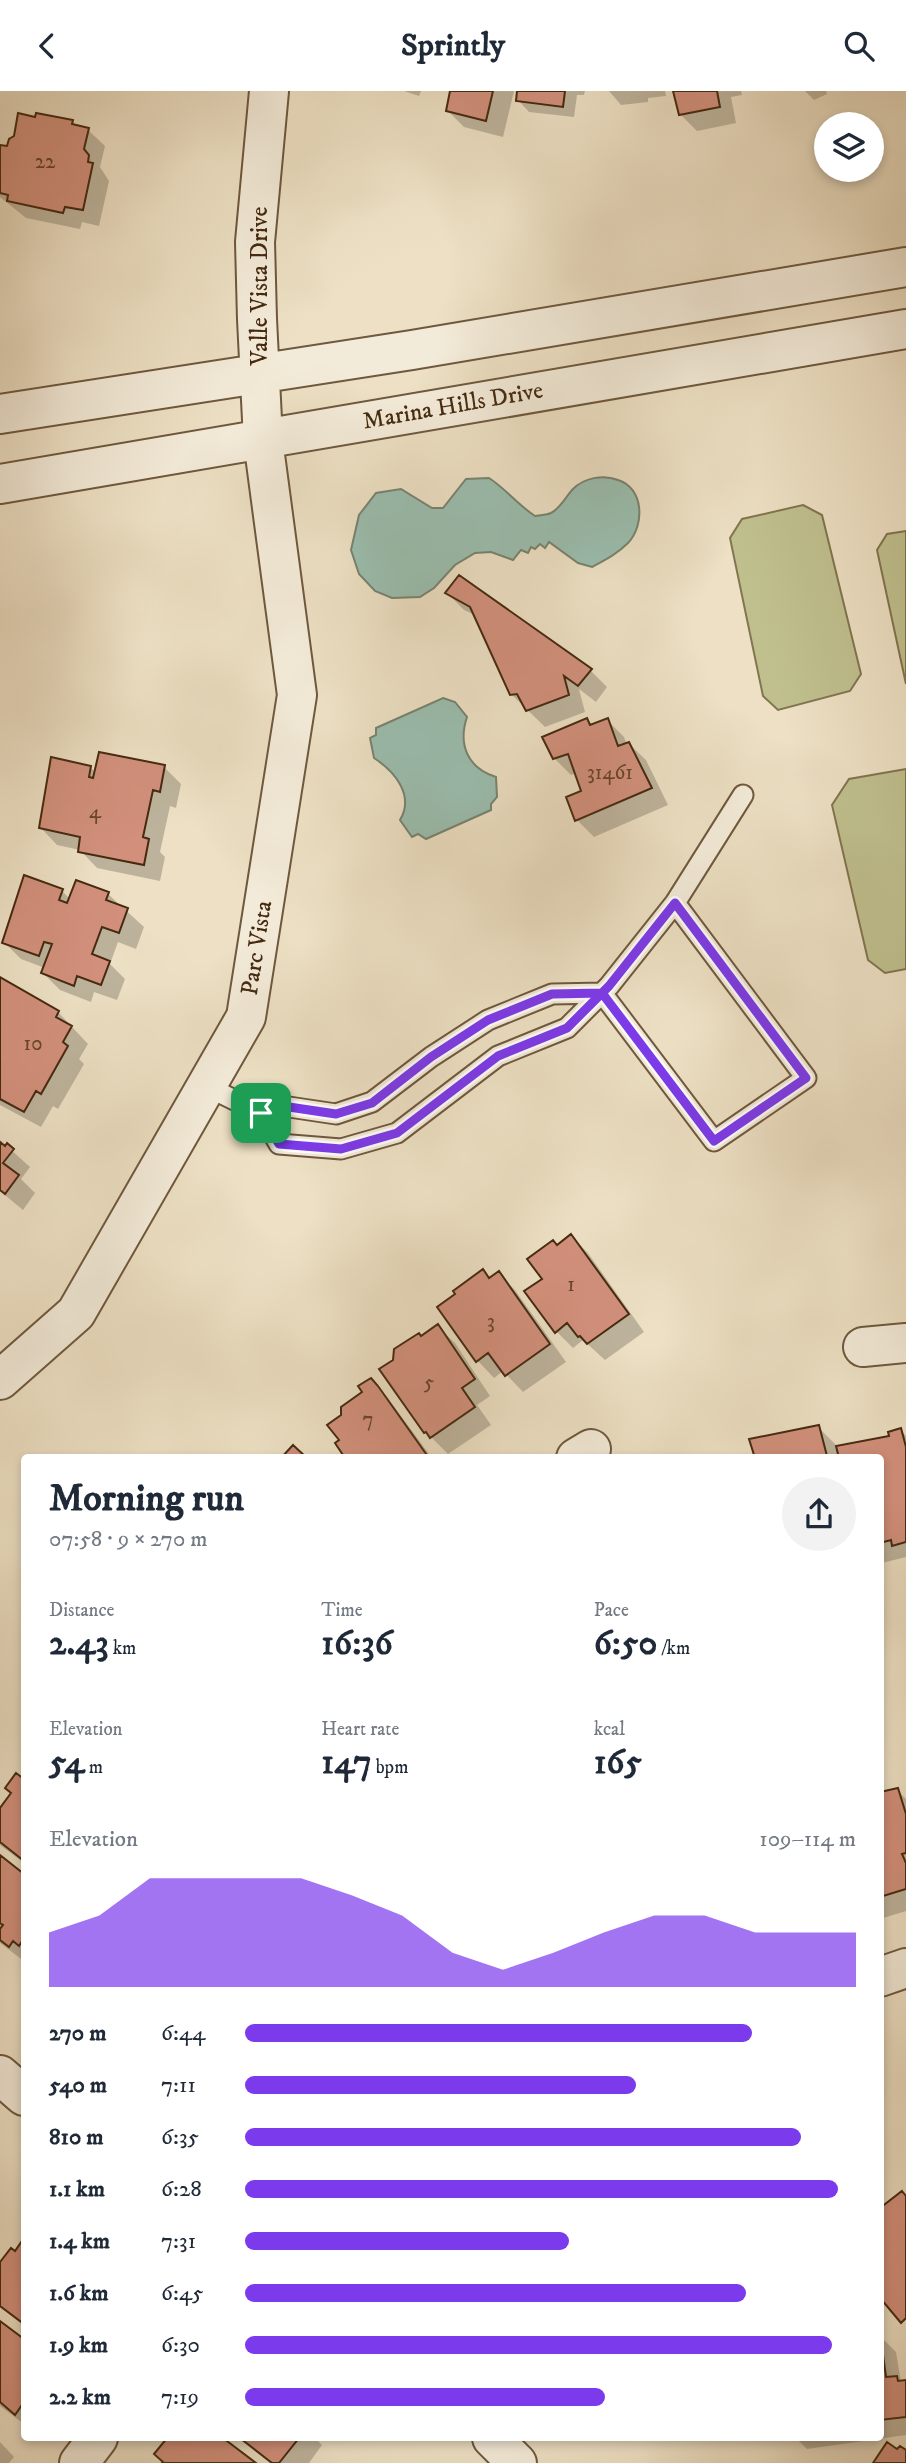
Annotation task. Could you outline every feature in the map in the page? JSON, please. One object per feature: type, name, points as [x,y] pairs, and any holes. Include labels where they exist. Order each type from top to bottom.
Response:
[{"type":"street","name":"Valle Vista Drive","points":[[263,92],[255,241],[263,440]]},
{"type":"street","points":[[0,414],[412,350],[906,267]]},
{"type":"street","name":"Marina Hills Drive","points":[[0,484],[906,329]]},
{"type":"street","name":"Parc Vista","points":[[0,1380],[76,1313],[246,1017],[297,695],[263,440]]},
{"type":"street","points":[[863,1347],[906,1343]]},
{"type":"street","points":[[884,1976],[906,1968]]},
{"type":"street","points":[[0,2075],[21,2094]]},
{"type":"street","points":[[79,2463],[96,2441]]},
{"type":"street","points":[[495,2441],[517,2463]]},
{"type":"lane","points":[[206,1086],[261,1113],[279,1144],[341,1149],[397,1133],[498,1056],[567,1028],[602,993],[675,903],[743,795]]},
{"type":"lane","points":[[602,993],[714,1141],[806,1078],[675,903]]},
{"type":"lane","points":[[261,1113],[289,1107],[336,1114],[372,1103],[431,1057],[488,1020],[552,994],[602,993]]},
{"type":"green space","points":[[803,505],[822,515],[861,674],[850,691],[778,710],[763,696],[730,538],[742,519]]},
{"type":"green space","points":[[906,531],[906,684],[877,550],[887,534]]},
{"type":"green space","points":[[906,769],[906,969],[885,973],[868,960],[832,805],[849,779]]},
{"type":"shaded area","points":[[600,477],[612,478],[627,484],[633,491],[639,508],[637,527],[624,547],[592,567],[578,563],[549,542],[545,548],[540,544],[535,549],[531,547],[528,553],[521,550],[513,560],[491,552],[475,553],[455,565],[434,588],[420,597],[392,598],[375,591],[359,574],[351,550],[359,515],[376,493],[401,489],[432,508],[443,508],[466,479],[489,478],[535,516],[555,511],[573,489],[583,482]]},
{"type":"shaded area","points":[[443,698],[455,702],[467,717],[464,737],[467,754],[478,768],[496,777],[497,797],[491,804],[491,810],[426,839],[418,834],[412,837],[400,820],[404,811],[404,793],[389,770],[374,758],[370,738],[376,735],[376,728]]},
{"type":"building","points":[[450,91],[493,91],[486,121],[446,111]]},
{"type":"building","points":[[517,91],[565,91],[563,107],[516,101]]},
{"type":"building","points":[[673,91],[717,91],[720,107],[679,115]]},
{"type":"building","points":[[18,113],[35,117],[36,113],[73,120],[72,124],[89,128],[84,149],[89,155],[88,162],[93,163],[83,210],[65,207],[63,213],[7,201],[8,195],[0,193],[0,145],[7,146],[9,139],[14,136]]},
{"type":"building","points":[[459,575],[592,669],[578,686],[564,676],[569,695],[526,711],[517,694],[510,695],[470,607],[445,593]]},
{"type":"building","points":[[587,718],[590,725],[608,718],[618,746],[629,742],[652,788],[575,821],[566,797],[581,791],[568,754],[553,759],[542,737]]},
{"type":"building","points":[[99,752],[165,765],[160,792],[153,790],[143,837],[149,839],[144,865],[78,852],[80,837],[39,828],[51,757],[91,766],[89,777],[93,778]]},
{"type":"building","points":[[24,875],[63,889],[59,900],[67,903],[76,880],[109,892],[106,900],[128,908],[119,933],[102,927],[92,954],[110,961],[101,985],[77,976],[74,986],[41,973],[52,944],[44,942],[39,956],[2,943]]},
{"type":"building","points":[[0,977],[59,1011],[56,1017],[72,1026],[63,1042],[68,1046],[41,1094],[36,1091],[24,1112],[0,1099]]},
{"type":"building","points":[[0,1142],[5,1146],[7,1143],[14,1149],[3,1163],[19,1175],[5,1194],[0,1190]]},
{"type":"building","points":[[571,1234],[629,1314],[587,1344],[567,1323],[555,1333],[524,1291],[542,1279],[527,1259],[553,1240],[557,1245]]},
{"type":"building","points":[[483,1269],[489,1278],[499,1271],[550,1344],[505,1376],[488,1353],[476,1362],[437,1307],[455,1294],[453,1291]]},
{"type":"building","points":[[438,1324],[475,1379],[462,1388],[475,1407],[430,1438],[379,1369],[393,1360],[394,1349]]},
{"type":"building","points":[[371,1378],[426,1454],[342,1454],[335,1443],[339,1440],[327,1425],[341,1415],[341,1407],[362,1392],[358,1386]]},
{"type":"building","points":[[819,1425],[826,1454],[754,1454],[749,1439]]},
{"type":"building","points":[[901,1428],[906,1447],[906,1542],[892,1546],[891,1540],[884,1542],[884,1454],[838,1454],[836,1446],[889,1436],[888,1432]]},
{"type":"building","points":[[293,1445],[303,1454],[285,1454]]},
{"type":"building","points":[[16,1773],[21,1777],[21,1859],[0,1842],[0,1808],[11,1793],[5,1788]]},
{"type":"building","points":[[898,1788],[906,1814],[906,1853],[902,1854],[906,1863],[906,1889],[884,1896],[884,1791]]},
{"type":"building","points":[[0,1855],[21,1872],[19,1946],[13,1941],[9,1947],[0,1940],[0,1929],[3,1925],[0,1923]]},
{"type":"building","points":[[902,2191],[906,2196],[906,2318],[901,2323],[884,2303],[884,2205]]},
{"type":"building","points":[[21,2242],[21,2322],[0,2306],[0,2262],[11,2248],[15,2251]]},
{"type":"building","points":[[0,2321],[21,2337],[21,2406],[15,2415],[0,2402]]},
{"type":"building","points":[[884,2362],[886,2377],[897,2376],[898,2381],[906,2380],[906,2417],[884,2420]]},
{"type":"building","points":[[165,2441],[227,2441],[256,2463],[162,2463],[154,2454]]},
{"type":"building","points":[[244,2441],[297,2441],[279,2463],[272,2463]]},
{"type":"building","points":[[887,2442],[897,2449],[900,2446],[906,2450],[906,2463],[873,2463]]},
{"type":"route","points":[[261,1113],[279,1144],[341,1149],[397,1133],[498,1056],[567,1028],[602,993],[609,986],[675,903],[806,1078],[714,1141],[602,993],[552,994],[488,1020],[431,1057],[372,1103],[336,1114],[289,1107],[261,1113]]}]
